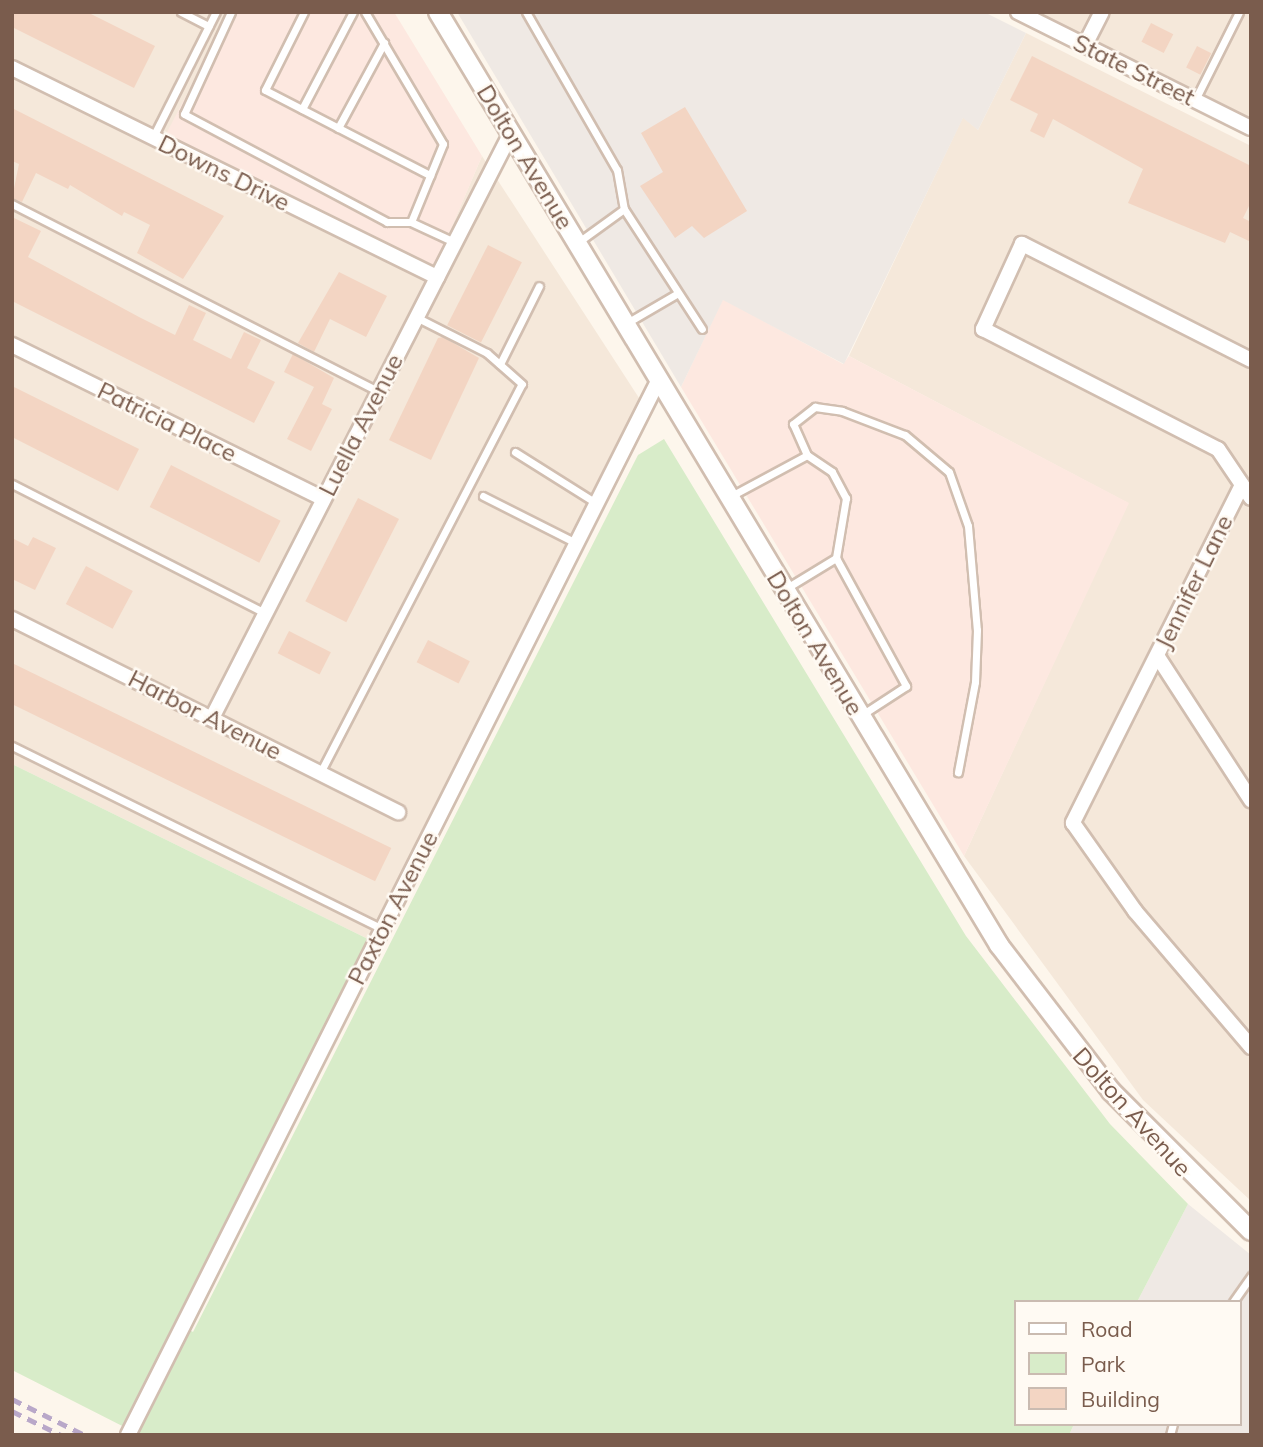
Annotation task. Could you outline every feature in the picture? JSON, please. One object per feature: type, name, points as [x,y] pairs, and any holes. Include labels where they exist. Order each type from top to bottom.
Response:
[{"type":"street","name":"Dolton Avenue","points":[[438,12],[859,716],[1037,1001],[1148,1132],[1251,1231]]},
{"type":"street","name":"State Street","points":[[1018,12],[1251,128]]},
{"type":"street","points":[[1085,46],[1102,12]]},
{"type":"street","name":"Downs Drive","points":[[12,68],[437,277]]},
{"type":"street","name":"Luella Avenue","points":[[212,718],[510,133]]},
{"type":"street","name":"Jennifer Lane","points":[[1251,360],[1022,244],[983,329],[1218,449],[1242,485],[1073,823],[1135,911],[1251,1048]]},
{"type":"street","name":"Patricia Place","points":[[12,345],[323,499]]},
{"type":"street","name":"Paxton Avenue","points":[[128,1435],[658,381]]},
{"type":"street","points":[[1242,485],[1251,498]]},
{"type":"street","name":"Harbor Avenue","points":[[12,619],[398,812]]},
{"type":"street","points":[[1158,657],[1251,800]]},
{"type":"lane","points":[[181,12],[209,26]]},
{"type":"lane","points":[[153,138],[216,12]]},
{"type":"lane","points":[[231,12],[184,114],[387,222],[411,222],[454,242]]},
{"type":"lane","points":[[304,12],[265,90],[430,175]]},
{"type":"lane","points":[[302,109],[353,12]]},
{"type":"lane","points":[[365,12],[443,144],[411,222]]},
{"type":"lane","points":[[527,12],[617,170],[624,209],[702,329]]},
{"type":"lane","points":[[1195,100],[1239,12]]},
{"type":"lane","points":[[338,128],[384,43]]},
{"type":"lane","points":[[12,204],[378,391]]},
{"type":"lane","points":[[576,243],[624,209]]},
{"type":"lane","points":[[500,365],[540,286]]},
{"type":"lane","points":[[624,325],[678,293]]},
{"type":"lane","points":[[320,772],[522,384],[500,365],[416,317]]},
{"type":"lane","points":[[859,716],[906,686],[836,558],[846,498],[832,472],[807,455],[793,424],[798,415],[814,407],[842,411],[931,452],[958,490],[974,558],[977,630],[975,682],[958,772]]},
{"type":"lane","points":[[515,452],[596,503]]},
{"type":"lane","points":[[728,498],[807,455]]},
{"type":"lane","points":[[12,484],[265,613]]},
{"type":"lane","points":[[483,496],[576,543]]},
{"type":"lane","points":[[784,590],[836,558]]},
{"type":"lane","points":[[12,746],[383,929]]},
{"type":"lane","points":[[1234,1300],[1251,1276]]},
{"type":"shaded area","points":[[12,12],[230,12],[434,268],[482,156],[641,401],[368,939],[12,764]]},
{"type":"shaded area","points":[[230,12],[394,12],[482,156],[434,269],[165,136]]},
{"type":"shaded area","points":[[457,12],[984,12],[1026,33],[978,130],[963,118],[844,364],[723,300],[681,387]]},
{"type":"shaded area","points":[[1036,12],[1251,12],[1251,118]]},
{"type":"shaded area","points":[[1026,33],[1251,146],[1251,1201],[1143,1100],[964,856],[1128,503],[849,356],[963,117],[978,130]]},
{"type":"shaded area","points":[[723,299],[843,364],[849,356],[1129,503],[964,856],[681,387]]},
{"type":"shaded area","points":[[1188,1204],[1251,1255],[1251,1435],[1069,1435],[1073,1426],[1242,1426],[1242,1300],[1138,1300]]},
{"type":"green space","points":[[664,439],[966,936],[1110,1124],[1188,1204],[1138,1300],[1014,1300],[1014,1426],[1073,1426],[1069,1435],[140,1435],[12,1370],[12,764],[368,939],[177,1323],[193,1332],[638,455]]},
{"type":"building","points":[[12,12],[87,12],[155,46],[134,88],[12,27]]},
{"type":"building","points":[[1151,23],[1173,34],[1164,53],[1141,42]]},
{"type":"building","points":[[1197,46],[1211,53],[1200,75],[1186,67]]},
{"type":"building","points":[[1032,56],[1251,166],[1251,202],[1243,218],[1251,222],[1251,242],[1230,232],[1225,243],[1128,203],[1143,169],[1053,119],[1044,138],[1030,131],[1038,114],[1010,100]]},
{"type":"building","points":[[685,107],[747,211],[704,238],[692,226],[675,238],[640,186],[663,172],[641,133]]},
{"type":"building","points":[[12,108],[224,216],[183,279],[137,253],[150,225],[124,212],[122,216],[70,185],[68,189],[36,173],[22,202],[12,198],[19,164],[12,161]]},
{"type":"building","points":[[12,211],[14,218],[41,231],[28,257],[139,317],[175,335],[189,305],[206,313],[193,340],[231,359],[244,332],[261,340],[247,368],[275,382],[254,423],[12,301]]},
{"type":"building","points":[[488,245],[522,262],[481,342],[447,325]]},
{"type":"building","points":[[339,272],[387,296],[366,337],[330,319],[314,352],[298,343]]},
{"type":"building","points":[[443,337],[479,358],[431,460],[389,440],[438,338]]},
{"type":"building","points":[[293,354],[334,378],[322,404],[332,409],[311,451],[287,439],[314,387],[284,372]]},
{"type":"building","points":[[12,386],[139,449],[118,491],[12,437]]},
{"type":"building","points":[[171,465],[281,521],[259,563],[150,507]]},
{"type":"building","points":[[358,498],[399,519],[346,622],[305,601]]},
{"type":"building","points":[[33,537],[56,548],[35,590],[12,579],[12,538],[28,546]]},
{"type":"building","points":[[86,566],[133,591],[113,629],[66,604]]},
{"type":"building","points":[[289,631],[331,652],[320,675],[278,653]]},
{"type":"building","points":[[428,640],[470,661],[459,684],[417,662]]},
{"type":"building","points":[[12,663],[391,848],[375,881],[12,704]]},
{"type":"railway","points":[[12,1399],[85,1435]]},
{"type":"railway","points":[[12,1411],[61,1435]]}]
